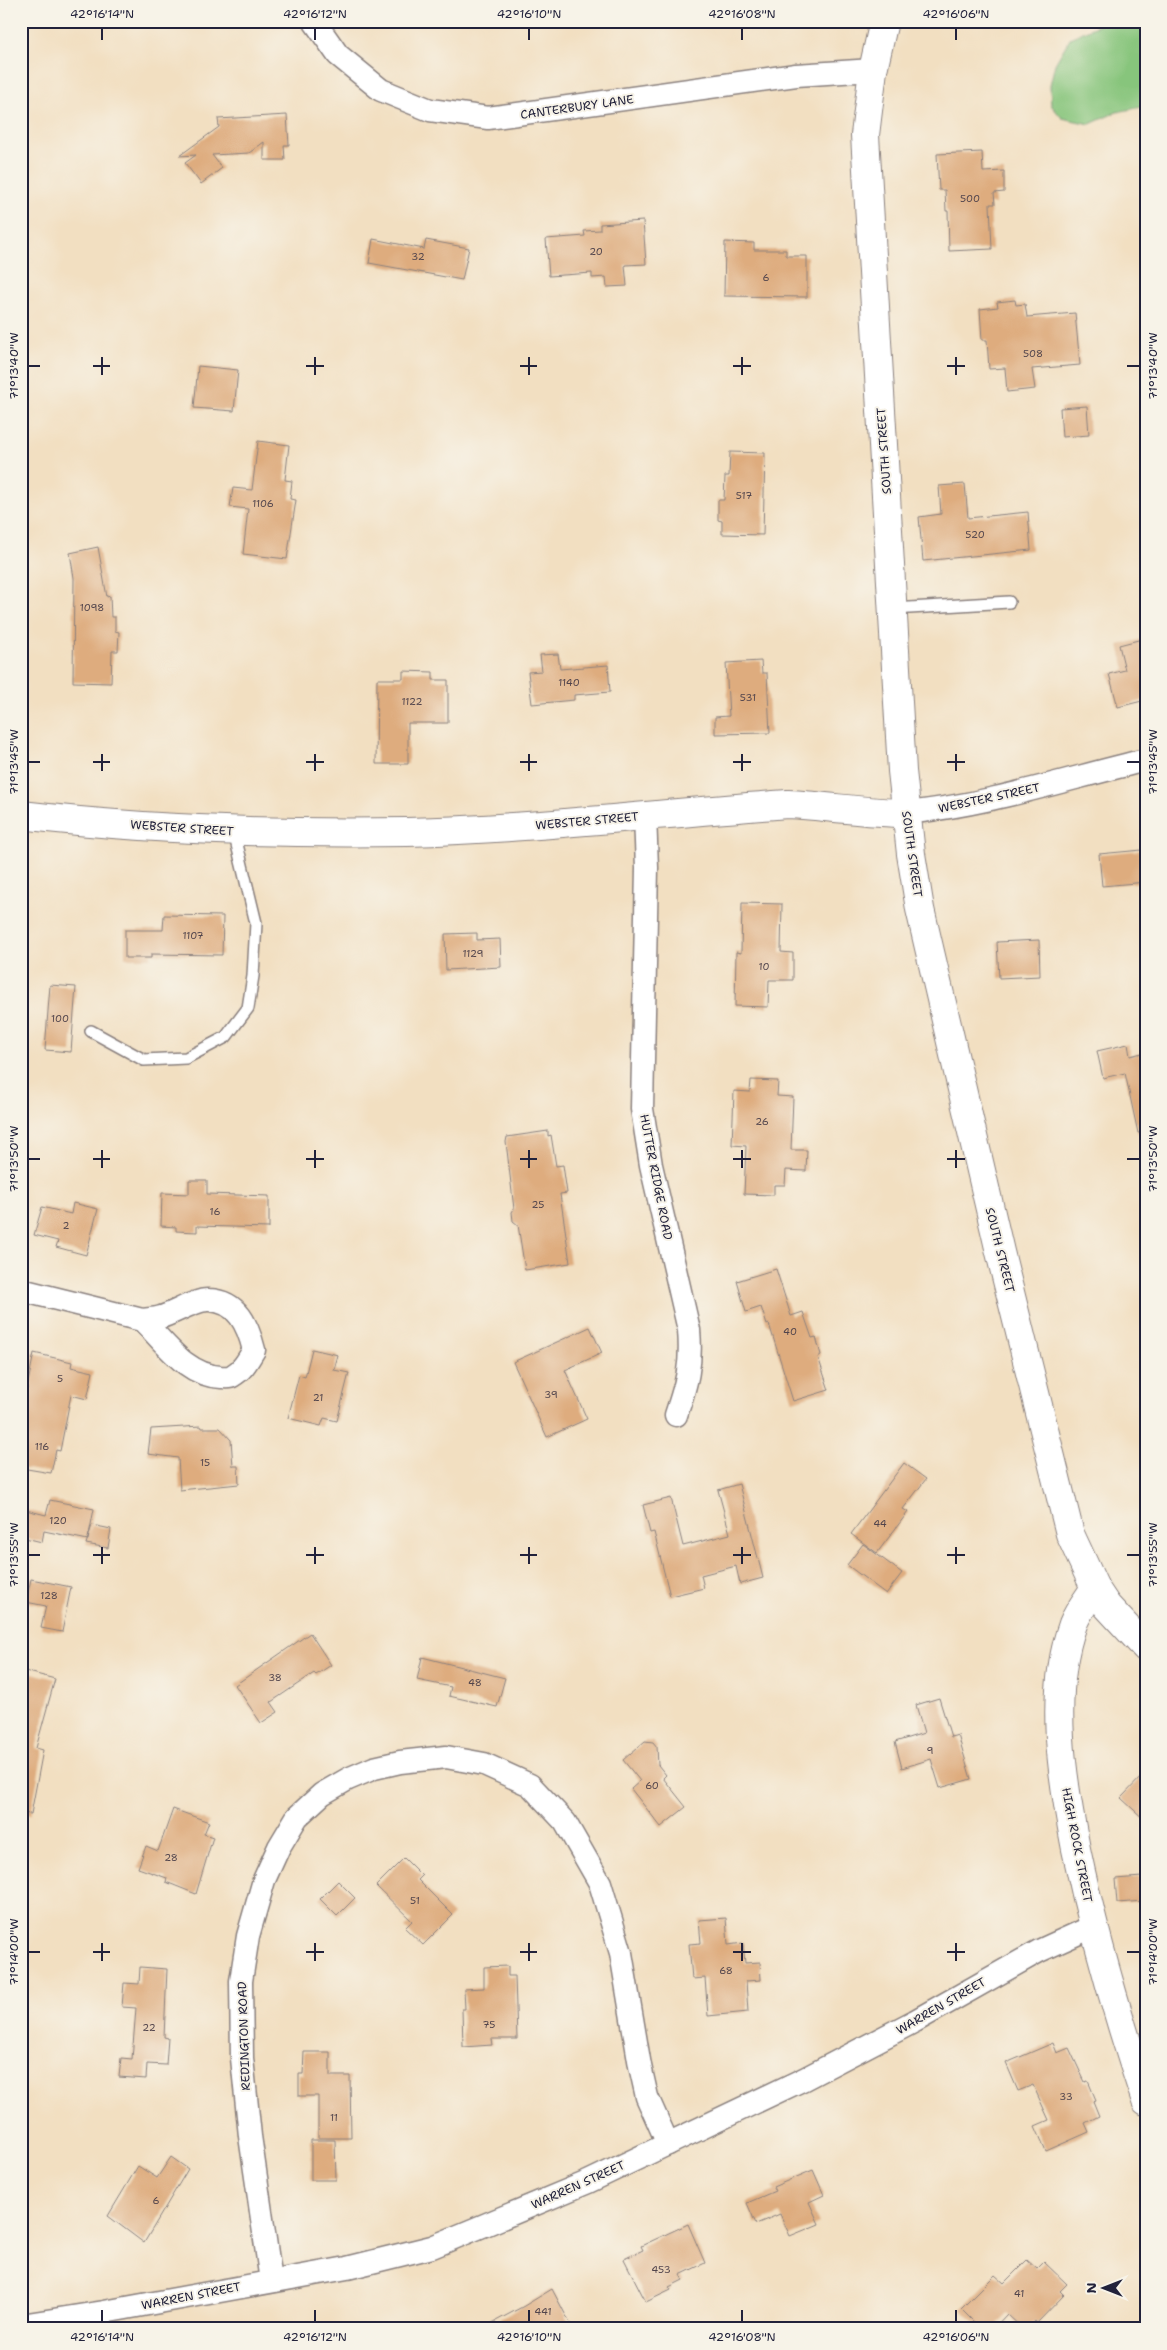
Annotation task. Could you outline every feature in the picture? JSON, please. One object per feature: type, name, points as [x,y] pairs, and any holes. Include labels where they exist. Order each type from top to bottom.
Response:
[{"type":"street","name":"CANTERBURY LANE","points":[[314,21],[338,55],[380,90],[430,110],[488,118],[796,75],[872,70]]},
{"type":"street","name":"SOUTH STREET","points":[[884,21],[872,70],[865,135],[906,813],[920,909],[1000,1252],[1070,1534],[1095,1588],[1107,1606],[1146,1648]]},
{"type":"street","name":"WEBSTER STREET","points":[[21,815],[234,832],[407,832],[527,826],[788,804],[882,813],[906,813],[932,811],[1027,791],[1146,760]]},
{"type":"street","name":"HUTTER RIDGE ROAD","points":[[645,815],[647,868],[642,1109],[649,1155],[689,1330],[691,1354],[689,1377],[676,1415]]},
{"type":"street","points":[[21,1290],[142,1320],[161,1317],[208,1300],[222,1303],[238,1311],[250,1331],[254,1350],[243,1368],[231,1378],[216,1377],[197,1371],[177,1357],[142,1320]]},
{"type":"street","name":"HIGH ROCK STREET","points":[[1095,1588],[1080,1610],[1068,1642],[1064,1662],[1060,1739],[1070,1815],[1094,1926],[1108,1981],[1146,2101]]},
{"type":"street","name":"REDINGTON ROAD","points":[[271,2281],[250,2136],[242,2058],[241,1981],[248,1936],[264,1880],[279,1847],[297,1817],[322,1794],[348,1779],[374,1768],[400,1762],[446,1757],[484,1764],[530,1785],[565,1822],[600,1883],[621,1953],[647,2097],[668,2144]]},
{"type":"street","name":"WARREN STREET","points":[[28,2326],[348,2268],[432,2247],[588,2182],[861,2051],[1038,1951],[1094,1926]]},
{"type":"lane","points":[[893,609],[1009,602]]},
{"type":"lane","points":[[92,1031],[144,1060],[186,1058],[226,1037],[248,1008],[253,976],[256,923],[234,832]]},
{"type":"green space","points":[[1107,21],[1146,21],[1146,106],[1117,112],[1090,124],[1062,118],[1051,105],[1050,85],[1055,64],[1070,38]]},
{"type":"building","points":[[287,115],[289,145],[284,145],[285,160],[264,160],[264,142],[249,153],[212,155],[222,168],[201,184],[185,163],[196,155],[179,156],[219,127],[218,119]]},
{"type":"building","points":[[982,152],[983,172],[1004,171],[1004,192],[994,193],[995,204],[990,204],[992,249],[949,251],[948,211],[946,211],[945,190],[939,190],[937,154]]},
{"type":"building","points":[[643,221],[646,264],[625,265],[627,286],[607,287],[606,277],[592,278],[592,273],[549,276],[546,239],[585,236],[584,231],[600,230],[600,224]]},
{"type":"building","points":[[373,239],[424,249],[426,240],[469,248],[462,280],[369,263]]},
{"type":"building","points":[[725,242],[754,243],[754,250],[786,250],[786,256],[807,256],[807,297],[724,296]]},
{"type":"building","points":[[1015,300],[1016,305],[1025,304],[1027,317],[1075,313],[1080,365],[1032,369],[1035,389],[1007,392],[1005,368],[989,369],[987,340],[982,340],[980,309],[998,307],[997,302]]},
{"type":"building","points":[[198,366],[238,370],[234,411],[194,408]]},
{"type":"building","points":[[1087,406],[1089,435],[1062,437],[1060,408]]},
{"type":"building","points":[[258,441],[289,445],[285,480],[292,481],[290,499],[296,500],[287,559],[243,554],[248,509],[230,507],[233,488],[252,490]]},
{"type":"building","points":[[730,452],[765,453],[763,535],[722,534],[722,521],[718,520],[718,500],[724,500],[725,476],[729,476]]},
{"type":"building","points":[[965,484],[968,518],[1028,512],[1031,550],[923,561],[919,517],[941,514],[939,486]]},
{"type":"building","points":[[98,547],[107,597],[110,596],[111,617],[115,617],[115,631],[119,632],[118,651],[112,651],[111,683],[73,682],[74,578],[70,553]]},
{"type":"building","points":[[1146,638],[1146,700],[1118,707],[1109,674],[1125,670],[1119,645]]},
{"type":"building","points":[[558,654],[560,669],[608,665],[610,692],[574,695],[574,700],[532,704],[528,672],[542,671],[540,655]]},
{"type":"building","points":[[761,661],[762,673],[767,673],[770,733],[715,734],[715,717],[729,716],[726,663]]},
{"type":"building","points":[[403,671],[433,672],[433,680],[448,680],[448,723],[408,723],[408,764],[376,764],[377,679],[403,679]]},
{"type":"building","points":[[1142,850],[1142,858],[1146,858],[1146,882],[1102,886],[1099,854]]},
{"type":"building","points":[[742,903],[782,904],[781,952],[793,953],[793,980],[769,980],[768,1007],[735,1006],[736,952],[741,953]]},
{"type":"building","points":[[164,915],[223,916],[222,955],[151,954],[151,958],[125,958],[125,930],[163,930]]},
{"type":"building","points":[[477,933],[477,940],[500,939],[501,967],[446,970],[445,934]]},
{"type":"building","points":[[1039,940],[1040,976],[999,978],[997,942]]},
{"type":"building","points":[[50,985],[76,987],[71,1052],[45,1050]]},
{"type":"building","points":[[1128,1044],[1130,1056],[1146,1052],[1146,1132],[1138,1133],[1125,1073],[1103,1078],[1097,1051]]},
{"type":"building","points":[[751,1080],[778,1081],[777,1096],[793,1097],[791,1150],[807,1150],[806,1171],[786,1170],[785,1185],[774,1185],[774,1195],[744,1194],[746,1146],[732,1145],[734,1091],[750,1092]]},
{"type":"building","points":[[548,1131],[548,1136],[551,1135],[556,1166],[563,1165],[567,1193],[560,1194],[570,1263],[525,1270],[518,1225],[513,1221],[512,1212],[514,1209],[506,1142],[507,1137]]},
{"type":"building","points":[[189,1180],[207,1180],[207,1194],[269,1196],[269,1228],[197,1226],[197,1232],[176,1231],[176,1227],[161,1226],[162,1193],[189,1194]]},
{"type":"building","points":[[73,1203],[98,1209],[86,1255],[56,1247],[58,1241],[34,1235],[42,1207],[71,1214]]},
{"type":"building","points":[[776,1269],[791,1316],[803,1312],[812,1338],[816,1337],[821,1355],[818,1357],[829,1390],[793,1401],[769,1324],[767,1325],[761,1307],[746,1312],[737,1281]]},
{"type":"building","points":[[590,1327],[602,1353],[565,1370],[587,1419],[547,1437],[513,1362]]},
{"type":"building","points":[[312,1349],[338,1355],[334,1370],[349,1373],[337,1421],[324,1418],[321,1426],[288,1418],[299,1375],[305,1377]]},
{"type":"building","points":[[34,1353],[72,1362],[71,1367],[93,1372],[87,1399],[71,1395],[60,1451],[56,1450],[51,1473],[21,1468],[21,1417]]},
{"type":"building","points":[[201,1426],[202,1428],[220,1428],[231,1440],[233,1466],[238,1466],[239,1484],[180,1490],[178,1458],[148,1454],[151,1429]]},
{"type":"building","points":[[904,1463],[926,1479],[903,1509],[908,1512],[877,1553],[851,1534]]},
{"type":"building","points":[[739,1484],[763,1578],[740,1584],[736,1566],[701,1575],[704,1588],[670,1596],[654,1532],[650,1533],[643,1505],[671,1498],[683,1546],[730,1534],[718,1490]]},
{"type":"building","points":[[50,1500],[94,1509],[88,1540],[44,1531],[42,1542],[21,1537],[26,1510],[46,1515]]},
{"type":"building","points":[[92,1525],[111,1529],[108,1548],[86,1544]]},
{"type":"building","points":[[863,1544],[902,1573],[886,1594],[847,1565]]},
{"type":"building","points":[[31,1579],[71,1587],[62,1632],[41,1628],[46,1606],[26,1602]]},
{"type":"building","points":[[310,1633],[331,1665],[316,1675],[314,1673],[271,1702],[278,1712],[261,1723],[235,1685]]},
{"type":"building","points":[[422,1657],[505,1678],[497,1707],[449,1696],[451,1687],[417,1680]]},
{"type":"building","points":[[21,1670],[55,1679],[36,1748],[43,1750],[31,1814],[21,1813]]},
{"type":"building","points":[[939,1698],[951,1737],[958,1735],[971,1779],[940,1788],[931,1759],[902,1768],[895,1742],[924,1733],[916,1705]]},
{"type":"building","points":[[645,1741],[653,1742],[657,1747],[658,1765],[666,1775],[663,1778],[686,1807],[661,1827],[631,1789],[640,1781],[623,1760]]},
{"type":"building","points":[[1146,1772],[1146,1821],[1121,1798]]},
{"type":"building","points":[[173,1809],[209,1822],[204,1834],[213,1837],[196,1894],[166,1882],[167,1878],[138,1868],[146,1846],[158,1851]]},
{"type":"building","points":[[404,1858],[422,1876],[418,1880],[453,1915],[423,1945],[405,1928],[412,1921],[376,1886]]},
{"type":"building","points":[[1142,1877],[1144,1901],[1117,1903],[1115,1879]]},
{"type":"building","points":[[338,1881],[355,1898],[337,1916],[320,1899]]},
{"type":"building","points":[[726,1918],[728,1945],[743,1943],[745,1963],[760,1962],[761,1980],[746,1981],[748,2012],[708,2016],[705,1978],[692,1979],[689,1944],[701,1943],[699,1920]]},
{"type":"building","points":[[508,1966],[508,1976],[515,1976],[517,2039],[491,2039],[492,2045],[463,2047],[462,2009],[465,2009],[464,1989],[484,1988],[484,1967]]},
{"type":"building","points":[[140,1967],[167,1969],[164,2037],[168,2038],[166,2065],[147,2064],[146,2079],[119,2077],[121,2058],[132,2059],[136,2008],[122,2007],[124,1983],[139,1984]]},
{"type":"building","points":[[1053,2043],[1057,2053],[1069,2048],[1085,2082],[1088,2081],[1096,2100],[1093,2101],[1099,2116],[1085,2123],[1089,2132],[1046,2151],[1035,2126],[1049,2120],[1033,2085],[1018,2091],[1006,2063]]},
{"type":"building","points":[[304,2052],[330,2052],[330,2076],[350,2076],[351,2138],[318,2138],[318,2096],[299,2096],[299,2074],[303,2074]]},
{"type":"building","points":[[311,2140],[335,2140],[336,2180],[311,2180]]},
{"type":"building","points":[[171,2157],[188,2169],[144,2243],[108,2216],[138,2166],[157,2178]]},
{"type":"building","points":[[813,2170],[824,2195],[809,2202],[819,2224],[790,2236],[780,2214],[756,2224],[747,2203],[775,2191],[773,2187]]},
{"type":"building","points":[[688,2224],[705,2263],[680,2275],[683,2280],[669,2287],[671,2290],[646,2302],[624,2259],[643,2250],[641,2246]]},
{"type":"building","points":[[1027,2260],[1037,2269],[1044,2262],[1067,2284],[1060,2291],[1064,2295],[1037,2323],[1035,2321],[1027,2329],[1023,2329],[1007,2314],[993,2329],[981,2329],[961,2309],[995,2275],[1004,2283]]},
{"type":"building","points":[[552,2289],[573,2329],[481,2329],[524,2306]]}]
